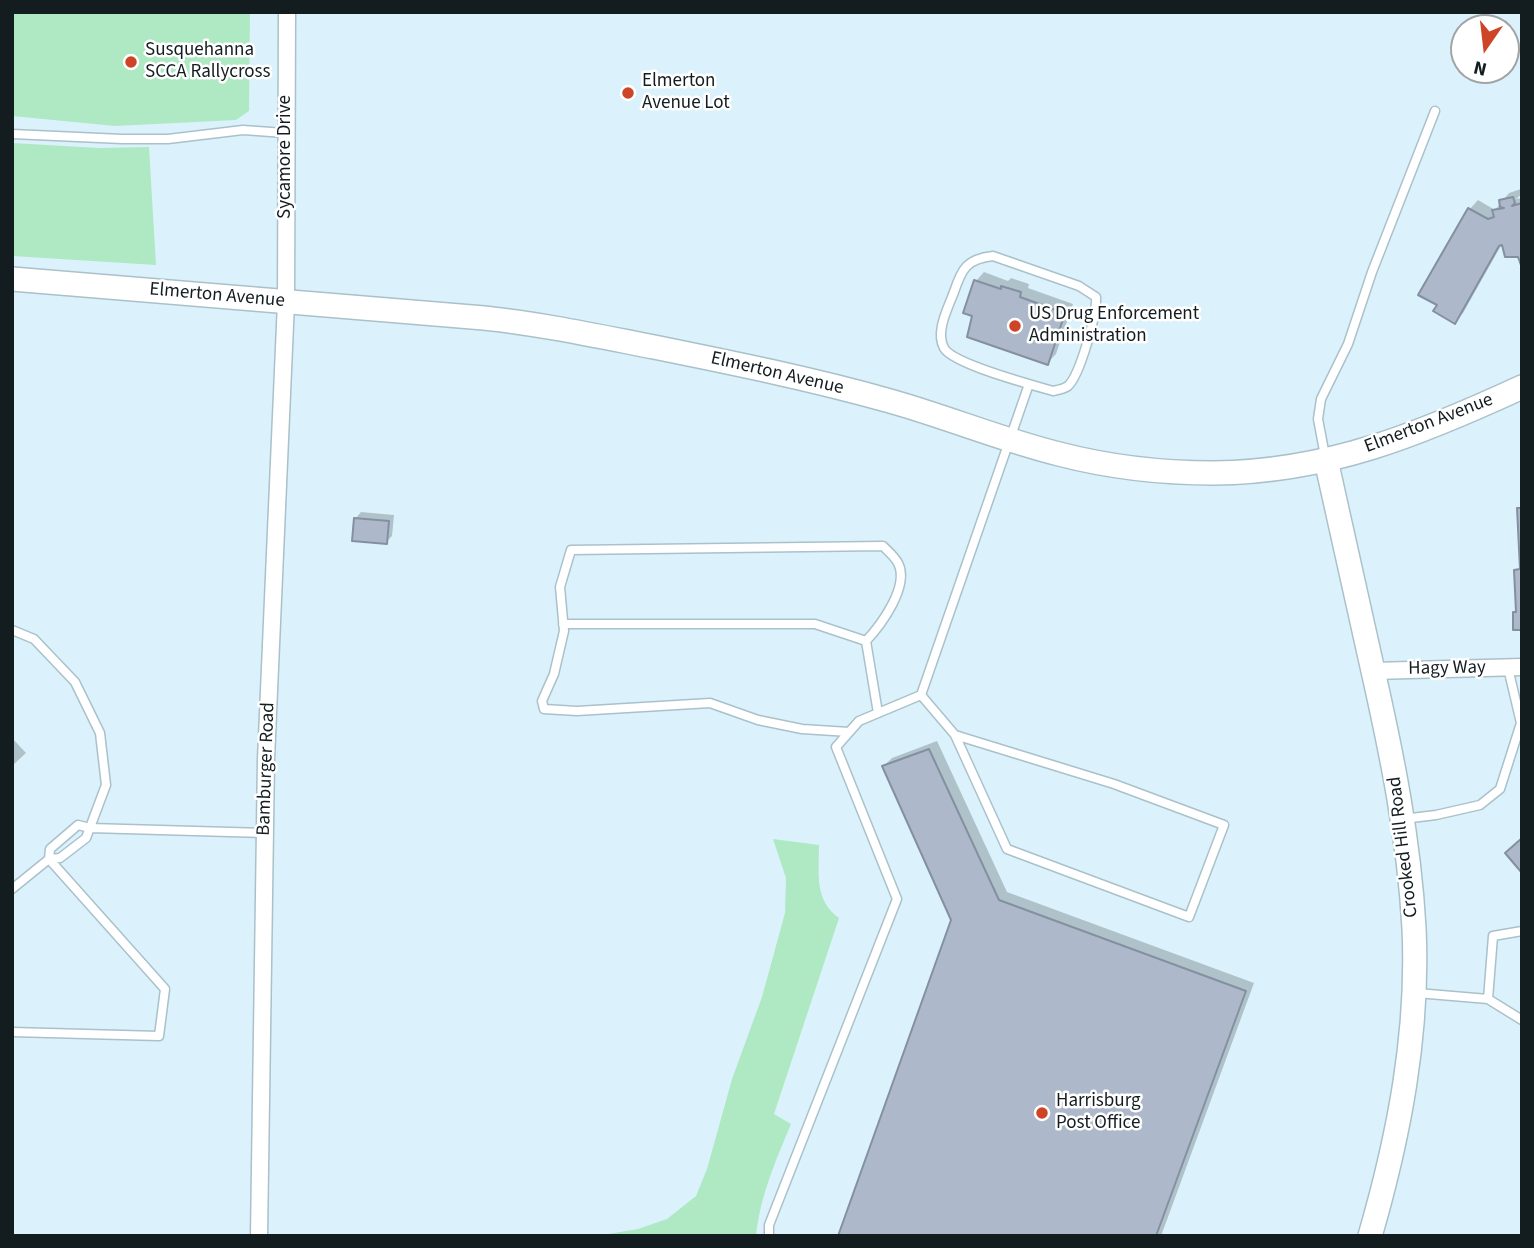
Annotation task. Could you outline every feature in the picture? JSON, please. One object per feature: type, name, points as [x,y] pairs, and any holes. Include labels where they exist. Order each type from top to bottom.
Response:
[{"type":"main road","name":"Elmerton Avenue","points":[[12,279],[484,318],[544,326],[807,379],[894,402],[1084,460],[1170,471],[1255,471],[1326,460],[1395,442],[1522,387]]},
{"type":"main road","name":"Crooked Hill Road","points":[[1326,460],[1394,767],[1403,819],[1414,930],[1414,993],[1403,1101],[1392,1155],[1370,1236]]},
{"type":"street","name":"Sycamore Drive","points":[[286,302],[287,12]]},
{"type":"street","name":"Bamburger Road","points":[[259,1236],[265,833],[286,302]]},
{"type":"street","name":"Hagy Way","points":[[1373,671],[1515,667]]},
{"type":"lane","points":[[1326,460],[1318,419],[1321,399],[1348,344],[1372,272],[1435,111]]},
{"type":"lane","points":[[12,134],[168,139],[243,130],[285,133]]},
{"type":"lane","points":[[993,256],[1079,286],[1096,298],[1097,310],[1074,379],[1066,388],[1053,391],[1029,384],[951,357],[943,347],[941,330],[957,282],[965,266],[974,258],[993,256]]},
{"type":"lane","points":[[769,1236],[769,1225],[897,898],[836,747],[859,721],[921,695],[1029,384]]},
{"type":"lane","points":[[849,732],[802,729],[758,720],[710,703],[577,711],[544,709],[542,701],[554,674],[564,631],[560,587],[571,550],[883,546],[898,562],[901,575],[897,593],[884,621],[866,641]]},
{"type":"lane","points":[[563,624],[815,624],[866,641]]},
{"type":"lane","points":[[12,630],[34,639],[75,682],[100,733],[106,785],[86,838],[60,858],[49,859],[12,889]]},
{"type":"lane","points":[[866,641],[878,713]]},
{"type":"lane","points":[[1403,819],[1480,805],[1500,789],[1522,723],[1515,667]]},
{"type":"lane","points":[[921,695],[955,735],[1007,849],[1189,917],[1224,825],[1115,784],[955,735]]},
{"type":"lane","points":[[12,1031],[159,1035],[165,989],[49,859],[50,849],[78,825],[90,828],[265,833]]},
{"type":"lane","points":[[1488,999],[1493,936],[1522,931]]},
{"type":"lane","points":[[1414,993],[1488,999],[1522,1020]]},
{"type":"green space","name":"Susquehanna SCCA Rallycross","points":[[12,12],[250,12],[249,111],[236,120],[115,126],[12,116]]},
{"type":"green space","points":[[12,143],[99,148],[149,147],[156,265],[12,256]]},
{"type":"green space","points":[[773,839],[819,845],[822,894],[825,903],[839,918],[774,1114],[791,1124],[765,1192],[756,1236],[596,1236],[638,1229],[667,1219],[696,1196],[707,1169],[732,1079],[762,997],[785,913],[786,878]]},
{"type":"building","points":[[1513,197],[1515,203],[1512,206],[1522,203],[1522,268],[1518,257],[1505,257],[1502,245],[1499,246],[1455,324],[1433,311],[1437,305],[1418,295],[1468,208],[1488,219],[1494,217],[1492,210],[1504,208],[1500,207],[1499,200]]},
{"type":"building","name":"US Drug Enforcement Administration","points":[[974,280],[1021,292],[1020,297],[1065,313],[1048,365],[967,337],[972,316],[963,313]]},
{"type":"building","points":[[1517,508],[1522,508],[1522,630],[1513,630],[1513,612],[1516,612],[1514,570],[1520,569]]},
{"type":"building","points":[[354,518],[389,521],[387,544],[352,541]]},
{"type":"building","name":"Harrisburg Post Office","points":[[929,749],[999,900],[1246,991],[1156,1236],[838,1236],[951,920],[882,766]]},
{"type":"building","points":[[1522,838],[1522,873],[1505,853]]},
{"type":"place","name":"Susquehanna SCCA Rallycross","points":[[131,62]]},
{"type":"place","name":"Elmerton Avenue Lot","points":[[628,93]]},
{"type":"place","name":"US Drug Enforcement Administration","points":[[1015,326]]},
{"type":"place","name":"Harrisburg Post Office","points":[[1042,1113]]}]
